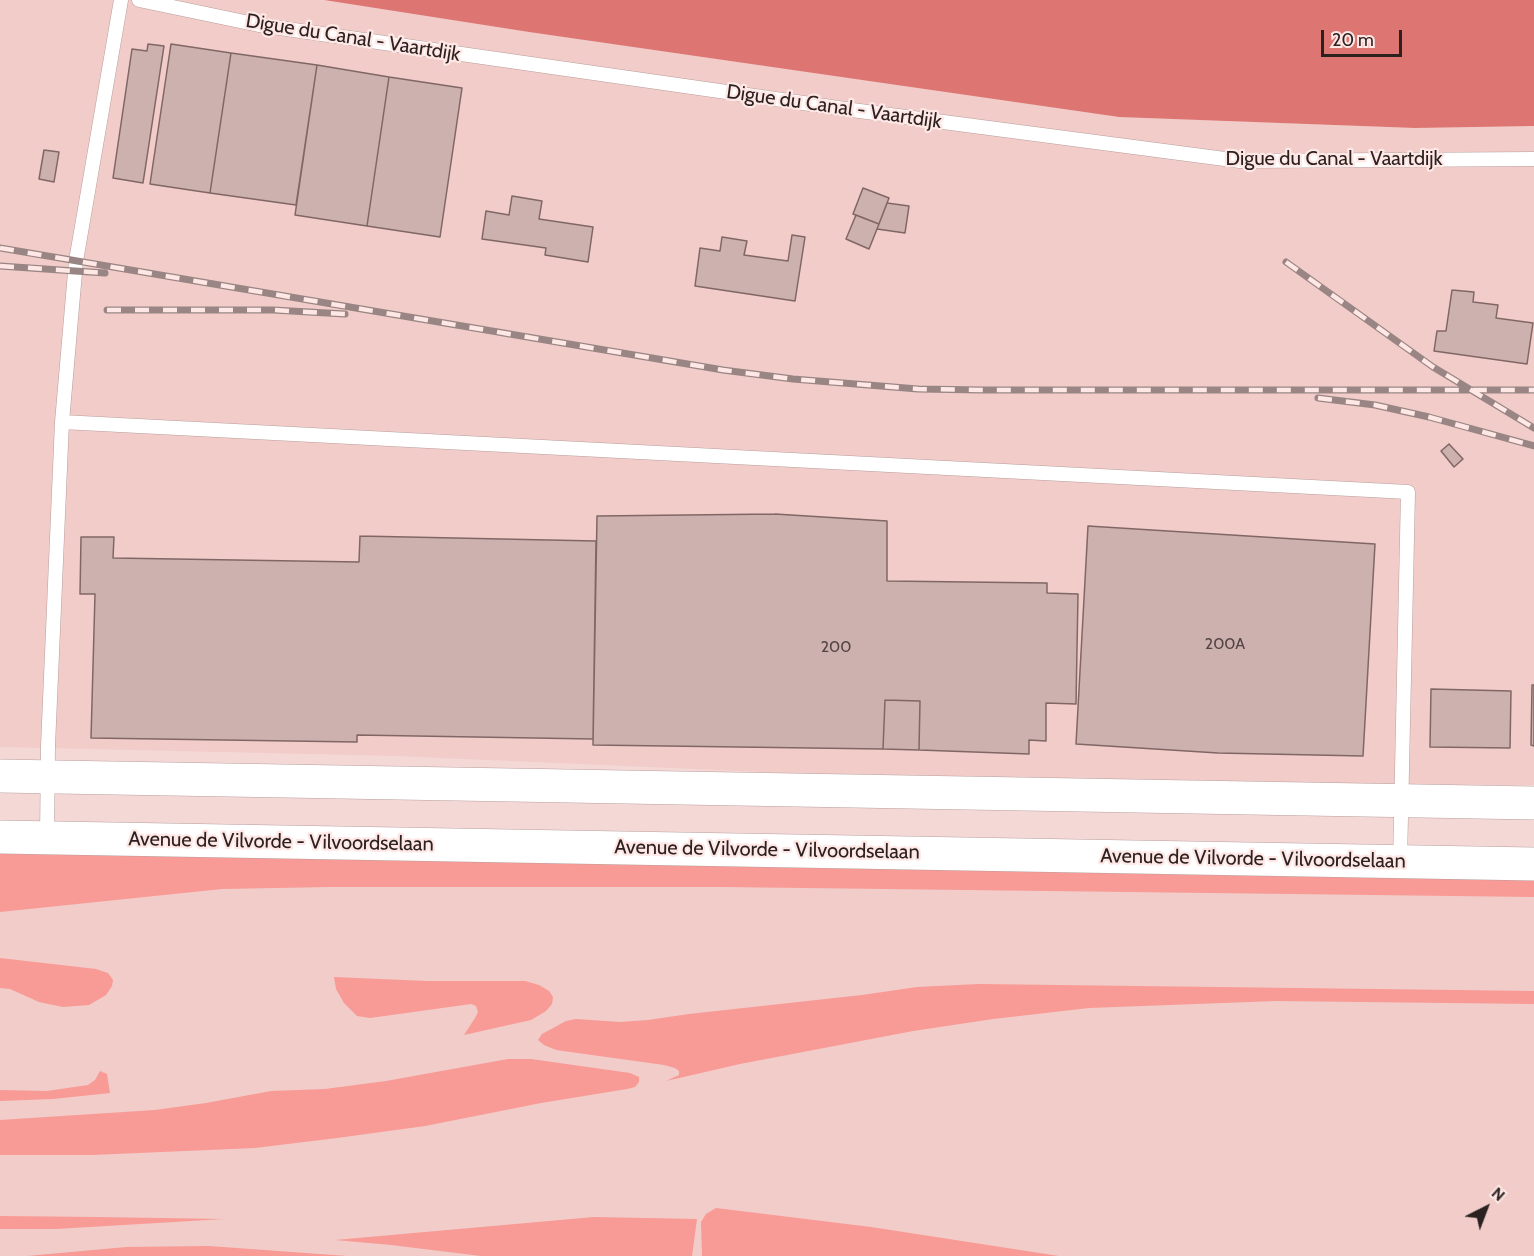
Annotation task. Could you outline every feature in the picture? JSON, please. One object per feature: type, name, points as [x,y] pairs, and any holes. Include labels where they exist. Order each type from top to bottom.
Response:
[{"type":"main road","points":[[0,776],[1534,802]]},
{"type":"main road","name":"Avenue de Vilvorde - Vilvoordselaan","points":[[0,837],[1534,864]]},
{"type":"lane","points":[[48,837],[48,777],[62,422],[76,261],[121,0]]},
{"type":"lane","name":"Digue du Canal - Vaartdijk","points":[[139,0],[259,25],[840,109],[1240,161],[1534,159]]},
{"type":"lane","points":[[62,422],[1408,492],[1400,862]]},
{"type":"shaded area","points":[[0,0],[323,0],[1119,117],[1415,128],[1534,126],[1534,785],[1016,783],[396,756],[0,747]]},
{"type":"shaded area","points":[[324,0],[1534,0],[1534,126],[1415,128],[1119,117],[529,32]]},
{"type":"shaded area","points":[[0,853],[1534,879],[1534,1256],[0,1256]]},
{"type":"shaded area","points":[[0,853],[1534,879],[1534,897],[723,887],[329,887],[222,889],[0,912]]},
{"type":"shaded area","points":[[0,958],[96,969],[108,973],[113,980],[112,986],[106,995],[89,1005],[63,1007],[39,1002],[10,989],[0,988]]},
{"type":"shaded area","points":[[334,977],[426,981],[525,981],[539,985],[549,991],[553,997],[552,1004],[546,1011],[531,1020],[464,1035],[478,1012],[476,1006],[471,1004],[370,1018],[357,1016],[344,1003],[336,989]]},
{"type":"shaded area","points":[[979,984],[1534,991],[1534,1004],[1276,1001],[1089,1008],[913,1031],[740,1064],[666,1081],[679,1075],[679,1071],[664,1065],[556,1050],[538,1040],[542,1034],[566,1021],[576,1019],[620,1022],[648,1020],[917,987]]},
{"type":"shaded area","points":[[508,1059],[531,1059],[630,1073],[639,1077],[639,1082],[635,1087],[627,1089],[425,1126],[255,1148],[92,1155],[0,1155],[0,1120],[155,1110],[271,1091],[325,1089],[386,1081]]},
{"type":"shaded area","points":[[100,1071],[107,1074],[110,1093],[53,1099],[0,1101],[0,1090],[47,1091],[88,1085],[95,1080]]},
{"type":"shaded area","points":[[716,1208],[871,1227],[1059,1256],[702,1256],[701,1222],[706,1214]]},
{"type":"shaded area","points":[[0,1216],[224,1219],[56,1229],[0,1229]]},
{"type":"shaded area","points":[[594,1217],[697,1219],[692,1256],[481,1256],[335,1240]]},
{"type":"shaded area","points":[[209,1246],[347,1256],[27,1256],[126,1247]]},
{"type":"building","points":[[148,44],[164,46],[143,183],[113,178],[132,49],[147,51]]},
{"type":"building","points":[[171,44],[231,53],[210,193],[150,184]]},
{"type":"building","points":[[231,53],[317,65],[296,205],[210,193]]},
{"type":"building","points":[[317,65],[389,77],[367,226],[295,215]]},
{"type":"building","points":[[389,77],[462,88],[440,237],[367,226]]},
{"type":"building","points":[[44,150],[59,152],[54,182],[39,179]]},
{"type":"building","points":[[863,188],[889,198],[879,224],[853,214]]},
{"type":"building","points":[[512,196],[542,201],[539,219],[593,227],[588,262],[545,255],[546,248],[482,239],[486,211],[509,215]]},
{"type":"building","points":[[887,203],[909,206],[905,233],[877,229]]},
{"type":"building","points":[[856,215],[879,224],[869,249],[846,239]]},
{"type":"building","points":[[792,235],[805,237],[795,301],[695,286],[700,248],[720,251],[722,237],[747,241],[744,255],[788,261]]},
{"type":"building","points":[[1452,290],[1474,292],[1473,302],[1498,305],[1496,318],[1533,323],[1527,364],[1434,351],[1437,331],[1446,331]]},
{"type":"building","points":[[1449,444],[1463,459],[1454,467],[1441,451]]},
{"type":"building","points":[[775,514],[887,521],[887,581],[1047,583],[1047,593],[1078,594],[1076,704],[1046,703],[1046,741],[1029,740],[1029,754],[919,750],[920,701],[885,700],[883,749],[593,745],[597,516]]},
{"type":"building","points":[[1088,526],[1375,544],[1363,756],[1218,753],[1076,744]]},
{"type":"building","points":[[360,536],[596,541],[593,739],[357,735],[357,742],[91,738],[95,594],[80,594],[81,537],[114,537],[113,558],[359,562]]},
{"type":"building","points":[[1532,685],[1534,685],[1534,746],[1531,745]]},
{"type":"building","points":[[1431,689],[1511,691],[1510,748],[1430,747]]},
{"type":"building","points":[[885,700],[920,701],[919,750],[883,749]]},
{"type":"railway","points":[[0,248],[723,370],[793,379],[918,389],[983,390],[1534,390]]},
{"type":"railway","points":[[1286,262],[1433,367],[1534,428]]},
{"type":"railway","points":[[0,266],[105,273]]},
{"type":"railway","points":[[107,310],[273,310],[345,314]]},
{"type":"railway","points":[[1318,398],[1375,405],[1429,417],[1534,446]]}]
